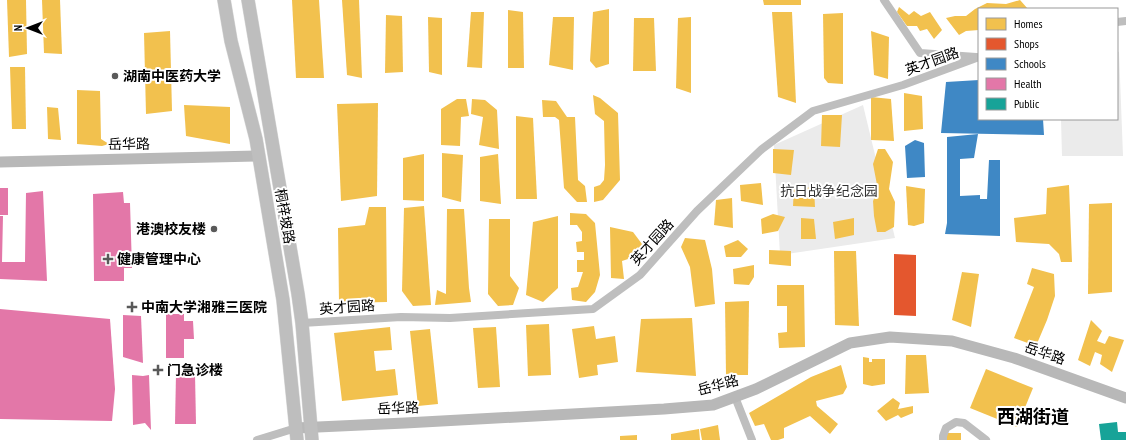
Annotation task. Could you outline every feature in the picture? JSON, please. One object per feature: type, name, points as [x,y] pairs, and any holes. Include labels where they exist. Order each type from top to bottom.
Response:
[{"type":"main road","name":"桐梓坡路","points":[[224,0],[231,41],[259,156],[283,300],[297,434]]},
{"type":"main road","name":"桐梓坡路","points":[[248,0],[302,323],[312,440]]},
{"type":"street","points":[[884,0],[920,53],[978,57]]},
{"type":"street","name":"英才园路","points":[[302,323],[401,317],[450,318],[593,309],[640,275],[697,211],[762,149],[813,111],[903,85],[978,57]]},
{"type":"street","name":"岳华路","points":[[0,162],[259,156]]},
{"type":"street","name":"岳华路","points":[[297,434],[311,426],[405,424],[713,405],[756,389],[850,343],[890,337],[952,341],[1014,358],[1126,398]]},
{"type":"street","points":[[735,397],[752,440]]},
{"type":"street","points":[[943,440],[946,428],[956,422],[964,423],[986,440]]},
{"type":"street","points":[[257,440],[297,434]]},
{"type":"green space","points":[[1119,52],[1123,156],[1062,156],[1061,120],[1118,120]]},
{"type":"green space","name":"抗日战争纪念园","points":[[863,105],[895,238],[780,255],[774,145]]},
{"type":"building: Homes","points":[[7,0],[26,0],[27,54],[9,57]]},
{"type":"building: Homes","points":[[42,0],[60,0],[62,54],[44,53]]},
{"type":"building: Homes","points":[[292,0],[319,0],[324,78],[296,78]]},
{"type":"building: Homes","points":[[342,0],[359,0],[362,78],[347,75]]},
{"type":"building: Homes","points":[[763,0],[801,0],[801,5],[764,5]]},
{"type":"building: Homes","points":[[1020,0],[1027,8],[978,8],[978,30],[966,31],[959,35],[946,18],[966,16],[975,9],[987,3],[1006,4]]},
{"type":"building: Homes","points":[[899,7],[909,15],[914,11],[921,16],[930,12],[942,30],[934,39],[927,29],[920,31],[917,26],[907,26],[897,12]]},
{"type":"building: Homes","points":[[609,9],[609,64],[596,68],[590,61],[593,12]]},
{"type":"building: Homes","points":[[508,10],[523,12],[524,68],[508,68]]},
{"type":"building: Homes","points":[[471,12],[484,12],[482,68],[467,67]]},
{"type":"building: Homes","points":[[772,12],[792,12],[796,103],[778,97]]},
{"type":"building: Homes","points":[[843,13],[843,84],[828,83],[824,78],[823,14]]},
{"type":"building: Homes","points":[[386,15],[402,16],[403,72],[385,73]]},
{"type":"building: Homes","points":[[428,17],[442,18],[442,75],[429,72]]},
{"type":"building: Homes","points":[[553,17],[574,17],[573,70],[549,65]]},
{"type":"building: Homes","points":[[691,17],[691,93],[676,88],[678,18]]},
{"type":"building: Homes","points":[[634,18],[654,18],[656,71],[633,71]]},
{"type":"building: Homes","points":[[170,31],[172,111],[146,114],[144,33]]},
{"type":"building: Homes","points":[[871,31],[889,37],[888,79],[874,75]]},
{"type":"building: Homes","points":[[10,67],[25,67],[26,129],[12,129]]},
{"type":"building: Homes","points":[[77,90],[100,91],[101,139],[109,144],[102,146],[77,144]]},
{"type":"building: Homes","points":[[904,93],[922,96],[923,129],[904,131]]},
{"type":"building: Homes","points":[[593,95],[600,98],[618,113],[620,180],[603,200],[594,202],[594,187],[600,185],[604,180],[605,165],[604,121],[595,114]]},
{"type":"building: Homes","points":[[871,97],[891,99],[894,141],[871,140]]},
{"type":"building: Homes","points":[[457,99],[466,99],[469,116],[461,117],[460,146],[441,145],[441,109]]},
{"type":"building: Homes","points":[[472,99],[485,100],[497,110],[499,149],[479,145],[483,117],[471,114]]},
{"type":"building: Homes","points":[[542,100],[556,101],[567,117],[575,117],[578,180],[585,186],[587,202],[577,202],[564,188],[559,120],[555,117],[543,117]]},
{"type":"building: Homes","points":[[378,103],[377,196],[341,201],[337,104]]},
{"type":"building: Homes","points":[[184,105],[230,107],[230,144],[186,136]]},
{"type":"building: Homes","points":[[47,107],[58,108],[61,140],[48,139]]},
{"type":"building: Homes","points":[[822,115],[842,115],[840,147],[821,146]]},
{"type":"building: Homes","points":[[516,116],[533,118],[537,199],[516,199]]},
{"type":"building: Homes","points":[[773,149],[794,150],[791,175],[773,173]]},
{"type":"building: Homes","points":[[878,149],[885,149],[893,162],[889,189],[895,202],[894,227],[885,232],[877,232],[874,216],[873,201],[878,190],[873,164]]},
{"type":"building: Homes","points":[[442,153],[463,155],[461,202],[442,197]]},
{"type":"building: Homes","points":[[424,154],[424,201],[403,200],[403,158]]},
{"type":"building: Homes","points":[[498,154],[501,204],[480,201],[480,157]]},
{"type":"building: Homes","points":[[761,183],[763,205],[741,201],[740,185]]},
{"type":"building: Homes","points":[[1069,185],[1072,262],[1061,262],[1059,254],[1049,244],[1016,242],[1014,218],[1046,214],[1047,188]]},
{"type":"building: Homes","points":[[906,186],[925,189],[924,223],[914,226],[908,225]]},
{"type":"building: Homes","points":[[794,187],[814,188],[815,207],[793,206]]},
{"type":"building: Homes","points":[[732,198],[733,228],[714,225],[716,200]]},
{"type":"building: Homes","points":[[1112,203],[1112,292],[1088,294],[1089,204]]},
{"type":"building: Homes","points":[[424,206],[431,305],[413,306],[402,291],[404,208]]},
{"type":"building: Homes","points":[[369,207],[386,207],[387,302],[339,303],[338,228],[365,225]]},
{"type":"building: Homes","points":[[447,209],[464,209],[471,302],[435,305],[437,290],[446,294]]},
{"type":"building: Homes","points":[[570,213],[586,214],[595,223],[600,275],[595,292],[586,302],[572,300],[571,288],[578,287],[583,272],[577,272],[577,260],[584,260],[584,252],[577,252],[576,242],[582,241],[582,232],[577,225],[570,225]]},
{"type":"building: Homes","points":[[773,214],[785,217],[778,231],[762,234],[761,219]]},
{"type":"building: Homes","points":[[558,216],[558,288],[543,302],[526,295],[533,222]]},
{"type":"building: Homes","points":[[801,218],[814,219],[816,239],[801,239]]},
{"type":"building: Homes","points":[[854,218],[854,235],[835,239],[833,222]]},
{"type":"building: Homes","points":[[489,219],[510,219],[510,276],[519,288],[513,305],[498,306],[488,294]]},
{"type":"building: Homes","points":[[610,227],[633,232],[645,248],[631,258],[622,261],[624,279],[611,278]]},
{"type":"building: Homes","points":[[685,238],[705,240],[712,269],[715,304],[695,307],[690,267],[681,247]]},
{"type":"building: Homes","points":[[738,240],[748,249],[741,257],[726,257],[724,246]]},
{"type":"building: Homes","points":[[769,250],[791,251],[791,266],[769,264]]},
{"type":"building: Homes","points":[[834,251],[856,251],[859,326],[835,325]]},
{"type":"building: Homes","points":[[754,265],[754,277],[749,285],[734,284],[733,269]]},
{"type":"building: Homes","points":[[1032,268],[1054,274],[1055,296],[1036,346],[1014,338],[1034,287],[1027,284]]},
{"type":"building: Homes","points":[[962,272],[979,274],[971,327],[952,320]]},
{"type":"building: Homes","points":[[777,285],[804,285],[805,347],[779,348],[778,333],[787,332],[787,306],[777,306]]},
{"type":"building: Homes","points":[[749,301],[748,375],[726,375],[725,302]]},
{"type":"building: Homes","points":[[692,318],[696,376],[636,372],[641,319]]},
{"type":"building: Homes","points":[[1091,320],[1102,331],[1097,341],[1105,344],[1109,336],[1124,340],[1112,372],[1100,364],[1102,355],[1095,352],[1090,366],[1078,360]]},
{"type":"building: Homes","points":[[549,324],[551,375],[528,376],[526,325]]},
{"type":"building: Homes","points":[[594,326],[596,339],[615,336],[618,362],[597,365],[598,375],[579,378],[572,329]]},
{"type":"building: Homes","points":[[390,327],[392,350],[374,351],[376,371],[395,369],[398,395],[342,401],[334,333]]},
{"type":"building: Homes","points":[[496,327],[500,387],[478,388],[473,328]]},
{"type":"building: Homes","points":[[430,329],[438,404],[418,406],[410,331]]},
{"type":"building: Homes","points":[[906,355],[926,355],[929,393],[905,394]]},
{"type":"building: Homes","points":[[863,357],[869,358],[869,362],[872,362],[872,359],[885,359],[885,384],[872,386],[863,384]]},
{"type":"building: Homes","points":[[841,365],[847,387],[843,394],[816,401],[817,406],[838,424],[830,434],[810,416],[784,428],[784,438],[778,440],[771,440],[764,424],[755,426],[749,413],[811,377]]},
{"type":"building: Homes","points":[[986,369],[1033,388],[1017,427],[970,408]]},
{"type":"building: Homes","points":[[893,398],[900,403],[898,409],[913,406],[913,413],[901,418],[898,415],[886,421],[877,411]]},
{"type":"building: Homes","points":[[718,425],[720,440],[702,440],[700,429]]},
{"type":"building: Homes","points":[[699,429],[700,440],[671,440],[671,434]]},
{"type":"building: Homes","points":[[945,433],[961,433],[961,440],[946,440]]},
{"type":"building: Homes","points":[[637,435],[637,440],[620,440],[620,436]]},
{"type":"building: Shops","points":[[894,254],[916,255],[916,316],[894,315]]},
{"type":"building: Schools","points":[[978,80],[978,120],[1043,120],[1044,135],[941,133],[946,82]]},
{"type":"building: Schools","points":[[978,134],[974,158],[960,159],[960,196],[980,195],[980,199],[987,199],[989,160],[1000,160],[1000,236],[945,234],[947,223],[947,137]]},
{"type":"building: Schools","points":[[915,140],[924,143],[925,177],[907,178],[905,146]]},
{"type":"building: Health","points":[[0,188],[8,188],[8,215],[0,215]]},
{"type":"building: Health","points":[[43,191],[47,281],[0,279],[0,216],[3,216],[2,262],[25,262],[26,193]]},
{"type":"building: Health","points":[[123,192],[124,203],[130,203],[132,268],[124,268],[124,281],[94,281],[93,194]]},
{"type":"building: Health","points":[[0,309],[110,319],[115,389],[112,421],[0,419]]},
{"type":"building: Health","points":[[166,314],[184,314],[184,321],[193,321],[194,339],[184,339],[184,358],[166,358]]},
{"type":"building: Health","points":[[123,315],[141,316],[143,363],[123,357]]},
{"type":"building: Health","points":[[176,374],[195,374],[196,424],[175,424]]},
{"type":"building: Health","points":[[132,375],[149,375],[151,430],[145,423],[133,425]]},
{"type":"building: Public","points":[[1117,422],[1118,432],[1126,432],[1126,440],[1101,440],[1099,424]]},
{"type":"place","name":"湖南中医药大学","points":[[115,76]]},
{"type":"place","name":"港澳校友楼","points":[[214,229]]},
{"type":"place","name":"健康管理中心","points":[[108,259]]},
{"type":"place","name":"中南大学湘雅三医院","points":[[132,307]]},
{"type":"place","name":"门急诊楼","points":[[158,370]]},
{"type":"district","name":"西湖街道","points":[[1033,417]]}]
